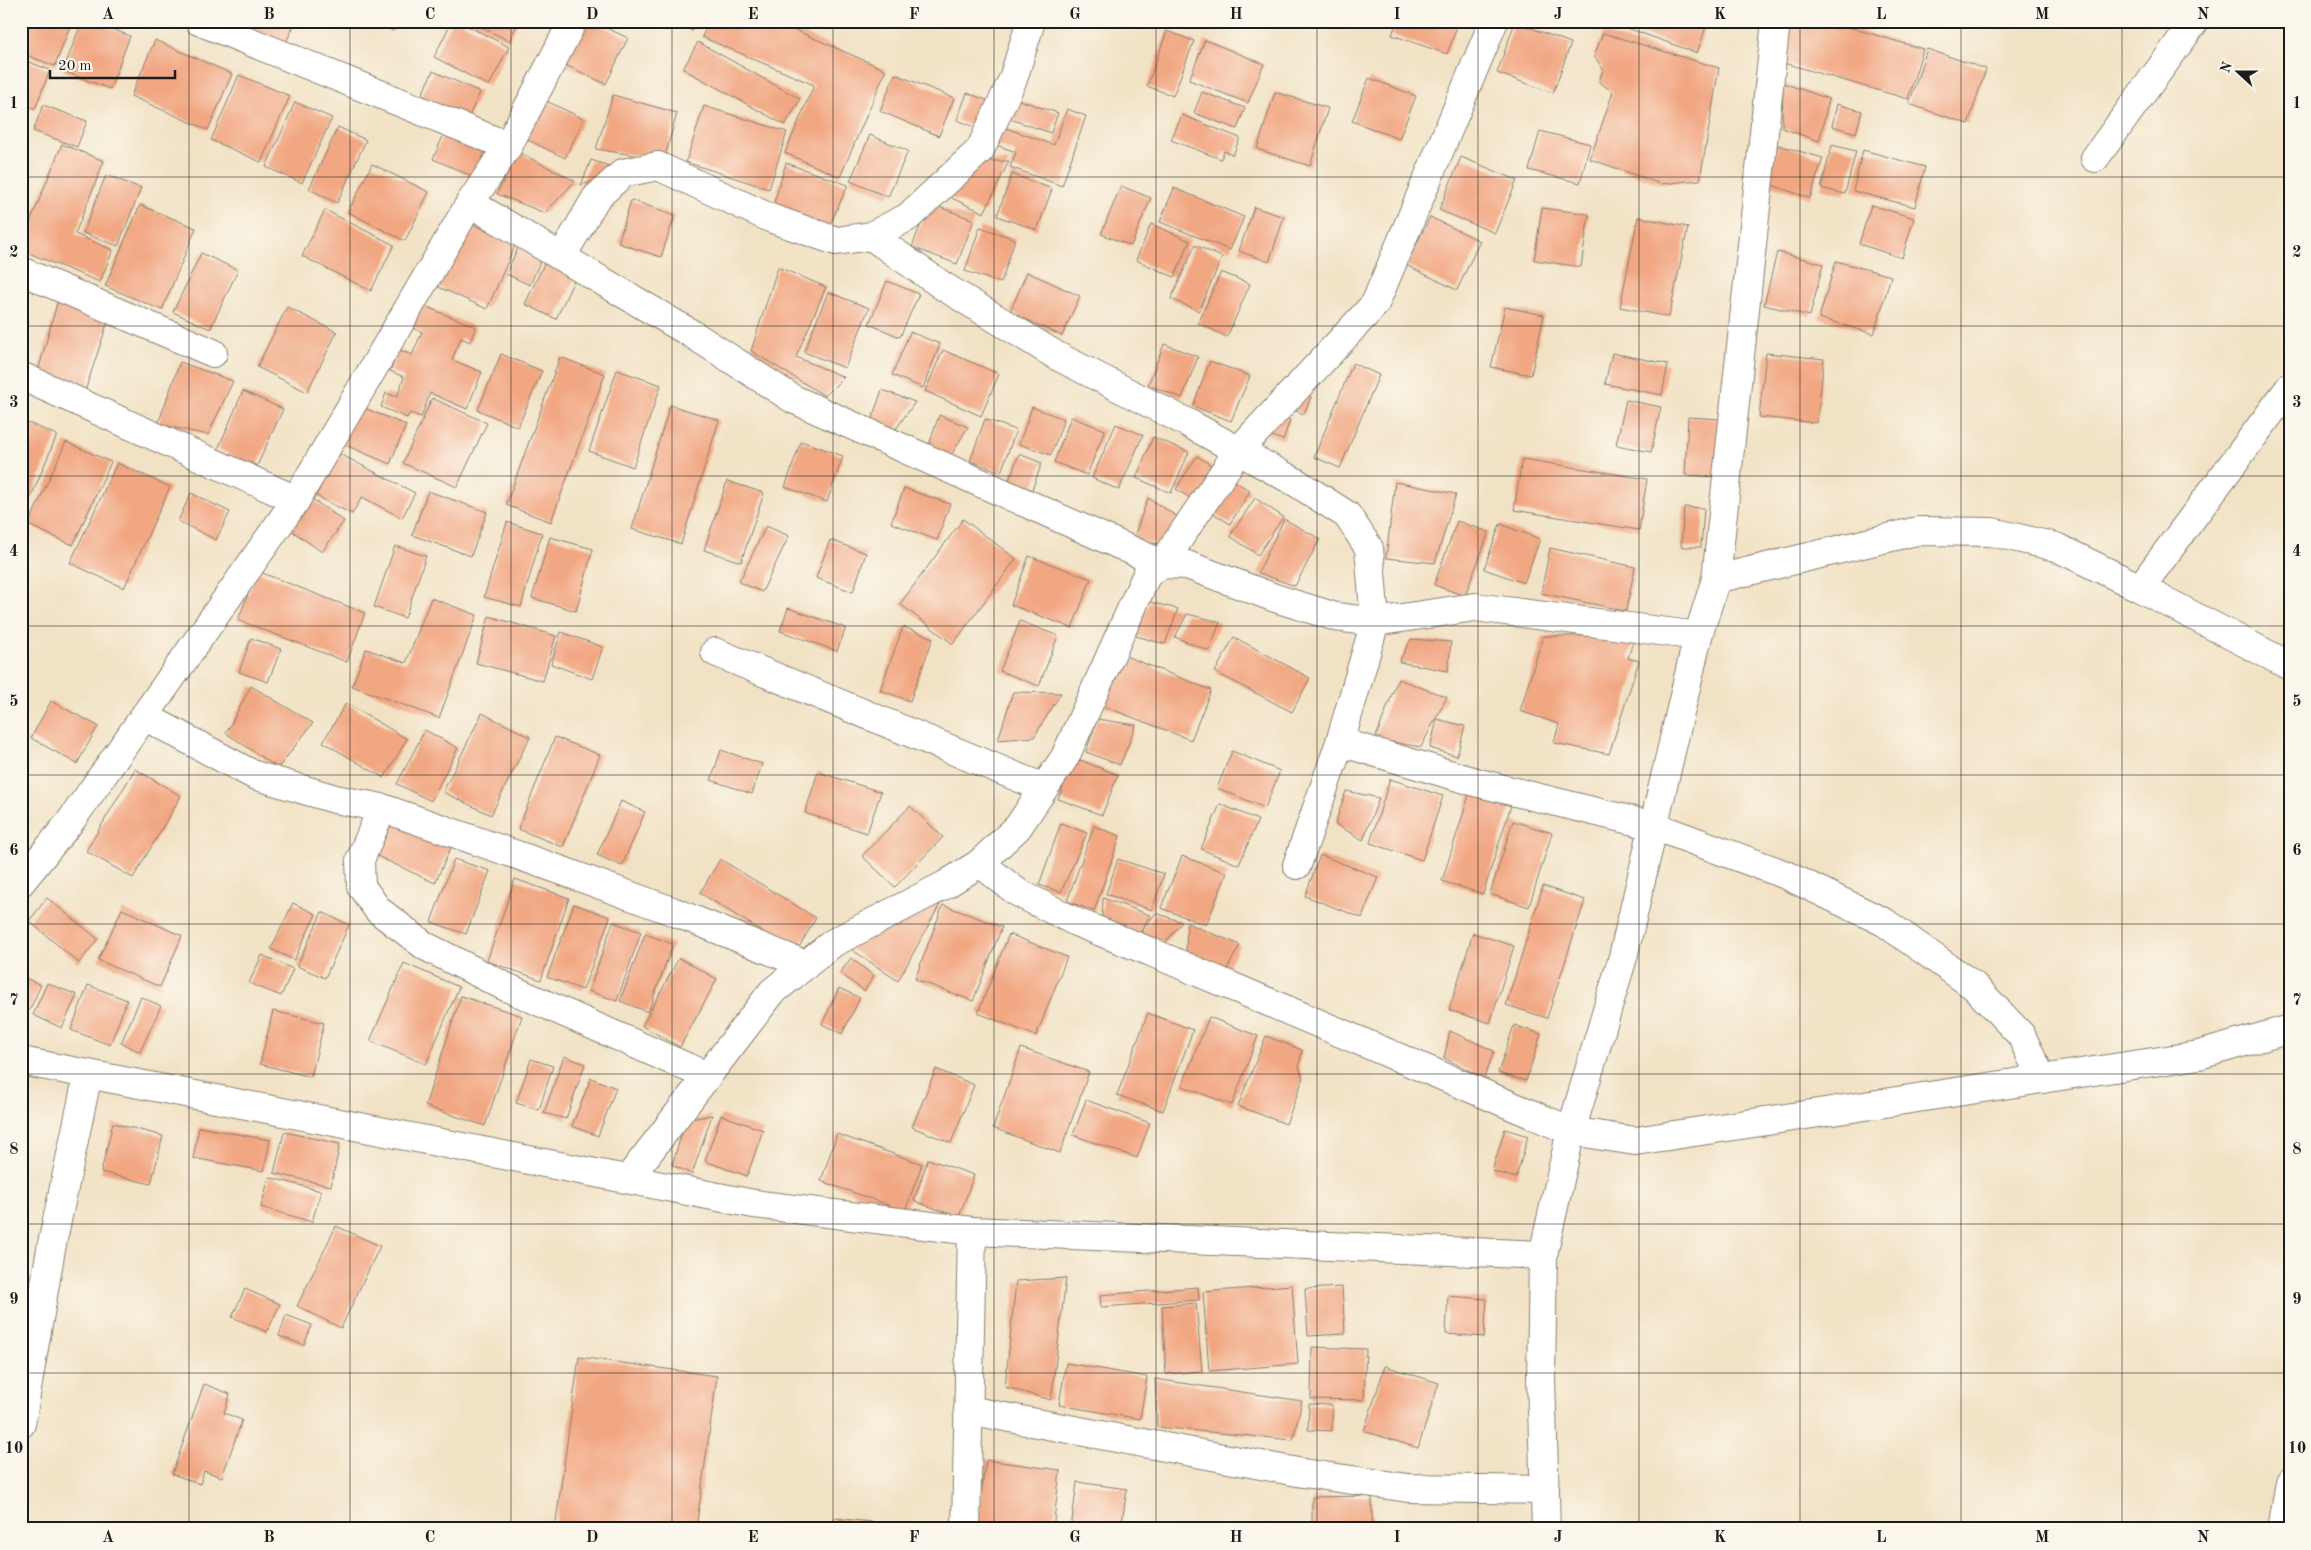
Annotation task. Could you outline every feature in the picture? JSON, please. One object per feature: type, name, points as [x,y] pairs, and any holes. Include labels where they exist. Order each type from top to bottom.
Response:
[{"type":"street","points":[[199,21],[508,146]]},
{"type":"street","points":[[21,882],[70,822],[296,500],[470,203],[508,146],[572,21]]},
{"type":"street","points":[[562,256],[596,198],[623,173],[658,166],[770,218],[836,241],[871,236],[908,217],[980,150],[1013,79],[1031,21]]},
{"type":"street","points":[[628,1179],[772,992],[833,944],[946,886],[980,864],[1018,827],[1065,757],[1147,574],[1162,564],[1238,451],[1375,304],[1494,21]]},
{"type":"street","points":[[1546,1529],[1541,1380],[1543,1255],[1571,1131],[1623,958],[1698,636],[1716,579],[1776,21]]},
{"type":"street","points":[[2095,158],[2195,21]]},
{"type":"street","points":[[470,203],[692,334],[793,399],[1162,564],[1187,565],[1275,598],[1336,617],[1375,622],[1475,607],[1698,636]]},
{"type":"street","points":[[871,236],[943,286],[1057,356],[1298,483],[1348,516],[1369,548],[1375,622],[1340,742],[1297,865]]},
{"type":"street","points":[[21,271],[214,353]]},
{"type":"street","points":[[21,376],[296,500]]},
{"type":"street","points":[[2140,588],[2290,387]]},
{"type":"street","points":[[1716,579],[1917,531],[1992,532],[2056,548],[2140,588],[2290,666]]},
{"type":"street","points":[[715,652],[1044,788]]},
{"type":"street","points":[[144,716],[254,775],[336,799],[382,808],[597,884],[806,965]]},
{"type":"street","points":[[1340,742],[1479,783],[1654,826],[1786,875],[1884,922],[1974,986],[2021,1035],[2042,1079]]},
{"type":"street","points":[[382,808],[360,860],[362,886],[378,910],[425,946],[504,986],[707,1076]]},
{"type":"street","points":[[980,864],[1017,892],[1076,922],[1151,952],[1571,1131],[1636,1141],[2199,1055],[2290,1029]]},
{"type":"street","points":[[21,1061],[754,1204],[972,1230],[1543,1255]]},
{"type":"street","points":[[21,1424],[50,1249],[88,1074]]},
{"type":"street","points":[[966,1529],[972,1230]]},
{"type":"street","points":[[968,1410],[1303,1473],[1408,1488],[1544,1490]]},
{"type":"street","points":[[2282,1529],[2290,1482]]},
{"type":"building","points":[[21,21],[72,21],[55,66],[21,53]]},
{"type":"building","points":[[82,21],[92,21],[130,36],[110,89],[63,71]]},
{"type":"building","points":[[229,21],[296,21],[281,53]]},
{"type":"building","points":[[372,21],[397,21],[393,31]]},
{"type":"building","points":[[452,21],[458,21],[509,47],[489,86],[434,57]]},
{"type":"building","points":[[470,21],[519,21],[509,41]]},
{"type":"building","points":[[576,21],[591,21],[628,38],[606,84],[557,61]]},
{"type":"building","points":[[674,21],[697,21],[692,31]]},
{"type":"building","points":[[709,21],[775,21],[886,70],[840,177],[785,153],[814,85],[702,37]]},
{"type":"building","points":[[1201,21],[1216,21],[1214,26]]},
{"type":"building","points":[[1397,21],[1459,21],[1447,54],[1392,35]]},
{"type":"building","points":[[1597,21],[1610,21],[1609,25]]},
{"type":"building","points":[[1617,21],[1708,21],[1697,53],[1616,24]]},
{"type":"building","points":[[1788,21],[1828,21],[1923,49],[1908,99],[1777,61]]},
{"type":"building","points":[[1515,22],[1571,43],[1553,93],[1497,73]]},
{"type":"building","points":[[1167,31],[1194,41],[1173,96],[1147,86]]},
{"type":"building","points":[[1603,33],[1719,68],[1700,180],[1661,184],[1590,159],[1613,92],[1599,82],[1603,69],[1594,56]]},
{"type":"building","points":[[155,40],[232,74],[208,130],[131,96]]},
{"type":"building","points":[[1205,40],[1264,64],[1248,103],[1189,80]]},
{"type":"building","points":[[698,42],[800,99],[785,125],[683,69]]},
{"type":"building","points":[[1927,49],[1986,69],[1968,124],[1909,104]]},
{"type":"building","points":[[21,59],[50,70],[35,109],[21,103]]},
{"type":"building","points":[[433,71],[480,92],[465,125],[418,103]]},
{"type":"building","points":[[895,74],[954,98],[939,136],[880,111]]},
{"type":"building","points":[[239,75],[290,96],[261,162],[211,140]]},
{"type":"building","points":[[1369,78],[1416,96],[1399,139],[1352,121]]},
{"type":"building","points":[[1783,83],[1829,99],[1819,141],[1782,128]]},
{"type":"building","points":[[1202,92],[1245,108],[1237,129],[1194,113]]},
{"type":"building","points":[[1275,92],[1328,108],[1310,166],[1257,149]]},
{"type":"building","points":[[967,93],[992,102],[982,130],[957,120]]},
{"type":"building","points":[[613,95],[677,113],[664,160],[596,149]]},
{"type":"building","points":[[536,96],[584,119],[565,158],[518,135]]},
{"type":"building","points":[[1016,99],[1058,113],[1051,133],[1010,119]]},
{"type":"building","points":[[295,102],[332,118],[302,183],[266,167]]},
{"type":"building","points":[[1837,104],[1862,111],[1856,133],[1832,126]]},
{"type":"building","points":[[43,105],[87,121],[77,147],[33,131]]},
{"type":"building","points":[[704,106],[787,132],[769,189],[686,162]]},
{"type":"building","points":[[1067,109],[1086,116],[1062,186],[1010,167],[1016,152],[996,145],[1003,127],[1054,145]]},
{"type":"building","points":[[1182,115],[1240,138],[1233,155],[1224,151],[1221,159],[1171,140]]},
{"type":"building","points":[[448,125],[489,143],[474,177],[433,159]]},
{"type":"building","points":[[338,127],[366,140],[337,203],[309,189]]},
{"type":"building","points":[[1540,131],[1590,144],[1580,183],[1529,170]]},
{"type":"building","points":[[870,135],[908,151],[888,197],[850,181]]},
{"type":"building","points":[[62,144],[104,161],[75,234],[113,250],[100,282],[21,250],[21,244]]},
{"type":"building","points":[[1778,145],[1823,158],[1810,198],[1768,184]]},
{"type":"building","points":[[1832,145],[1856,151],[1845,194],[1821,188]]},
{"type":"building","points":[[1863,150],[1925,167],[1915,207],[1853,191]]},
{"type":"building","points":[[518,152],[575,181],[545,213],[497,194]]},
{"type":"building","points":[[1461,157],[1517,180],[1495,233],[1439,210]]},
{"type":"building","points":[[591,160],[612,167],[599,180],[581,185]]},
{"type":"building","points":[[981,161],[1009,161],[984,213],[941,193]]},
{"type":"building","points":[[786,163],[848,185],[829,227],[773,206]]},
{"type":"building","points":[[372,164],[429,192],[405,241],[348,212]]},
{"type":"building","points":[[1012,174],[1052,189],[1037,230],[997,216]]},
{"type":"building","points":[[106,175],[141,188],[118,246],[83,233]]},
{"type":"building","points":[[1121,186],[1151,198],[1131,246],[1101,234]]},
{"type":"building","points":[[1174,188],[1244,217],[1230,250],[1160,222]]},
{"type":"building","points":[[631,200],[675,215],[661,257],[618,243]]},
{"type":"building","points":[[929,203],[974,220],[957,264],[912,247]]},
{"type":"building","points":[[140,205],[196,228],[162,310],[105,286]]},
{"type":"building","points":[[1871,205],[1914,218],[1902,258],[1859,244]]},
{"type":"building","points":[[1254,207],[1284,217],[1269,262],[1239,251]]},
{"type":"building","points":[[1542,208],[1589,214],[1581,267],[1534,260]]},
{"type":"building","points":[[325,210],[394,245],[371,291],[302,256]]},
{"type":"building","points":[[1430,217],[1480,241],[1457,290],[1406,265]]},
{"type":"building","points":[[1638,217],[1688,227],[1669,317],[1620,307]]},
{"type":"building","points":[[465,221],[516,243],[487,309],[436,286]]},
{"type":"building","points":[[1151,224],[1190,241],[1174,277],[1136,260]]},
{"type":"building","points":[[980,227],[1015,239],[1001,283],[965,271]]},
{"type":"building","points":[[519,245],[543,255],[530,285],[506,274]]},
{"type":"building","points":[[1195,245],[1222,257],[1199,311],[1171,299]]},
{"type":"building","points":[[1777,252],[1823,264],[1810,316],[1764,305]]},
{"type":"building","points":[[201,253],[238,270],[210,329],[173,312]]},
{"type":"building","points":[[1836,261],[1891,276],[1874,334],[1819,318]]},
{"type":"building","points":[[545,262],[576,276],[556,319],[525,304]]},
{"type":"building","points":[[778,267],[826,287],[796,357],[844,377],[825,396],[751,351]]},
{"type":"building","points":[[1027,272],[1080,296],[1062,336],[1010,312]]},
{"type":"building","points":[[1221,272],[1250,284],[1227,337],[1198,323]]},
{"type":"building","points":[[887,281],[919,294],[900,337],[869,324]]},
{"type":"building","points":[[828,292],[869,308],[845,368],[804,352]]},
{"type":"building","points":[[58,300],[108,321],[85,391],[38,371]]},
{"type":"building","points":[[417,303],[476,327],[470,342],[461,338],[452,360],[482,372],[467,409],[430,393],[421,417],[410,413],[407,418],[381,407],[386,393],[397,397],[404,377],[390,371],[399,350],[412,355],[422,332],[407,326]]},
{"type":"building","points":[[287,307],[337,332],[307,392],[257,367]]},
{"type":"building","points":[[1505,307],[1544,315],[1531,375],[1491,367]]},
{"type":"building","points":[[910,332],[940,344],[923,388],[892,375]]},
{"type":"building","points":[[1164,344],[1198,357],[1182,398],[1148,385]]},
{"type":"building","points":[[943,350],[999,374],[981,416],[925,391]]},
{"type":"building","points":[[1612,353],[1668,364],[1662,395],[1605,384]]},
{"type":"building","points":[[1766,353],[1824,359],[1817,423],[1759,417]]},
{"type":"building","points":[[501,354],[542,371],[518,427],[478,410]]},
{"type":"building","points":[[560,357],[605,374],[551,522],[506,505]]},
{"type":"building","points":[[1210,361],[1250,376],[1231,421],[1193,406]]},
{"type":"building","points":[[180,362],[233,381],[208,435],[158,424]]},
{"type":"building","points":[[1353,363],[1379,375],[1340,468],[1314,457]]},
{"type":"building","points":[[617,370],[661,385],[633,467],[589,451]]},
{"type":"building","points":[[1290,388],[1311,397],[1304,414],[1283,406]]},
{"type":"building","points":[[882,390],[915,402],[896,429],[871,421]]},
{"type":"building","points":[[243,391],[283,409],[257,466],[218,449]]},
{"type":"building","points":[[432,398],[487,423],[457,487],[403,463]]},
{"type":"building","points":[[1626,400],[1661,407],[1651,452],[1616,445]]},
{"type":"building","points":[[670,405],[719,420],[681,544],[632,529]]},
{"type":"building","points":[[359,406],[406,425],[390,464],[343,444]]},
{"type":"building","points":[[1032,407],[1064,419],[1051,455],[1019,444]]},
{"type":"building","points":[[1266,411],[1290,420],[1283,440],[1258,431]]},
{"type":"building","points":[[939,415],[968,427],[950,457],[928,448]]},
{"type":"building","points":[[1071,417],[1105,430],[1087,475],[1054,462]]},
{"type":"building","points":[[1688,417],[1721,419],[1717,477],[1685,475]]},
{"type":"building","points":[[985,419],[1016,430],[1001,472],[970,461]]},
{"type":"building","points":[[21,420],[57,435],[23,516],[21,515]]},
{"type":"building","points":[[1116,424],[1143,435],[1119,490],[1092,478]]},
{"type":"building","points":[[1153,437],[1189,452],[1171,493],[1136,478]]},
{"type":"building","points":[[801,441],[843,456],[827,502],[785,487]]},
{"type":"building","points":[[66,442],[111,462],[73,545],[28,525]]},
{"type":"building","points":[[338,453],[415,493],[402,518],[362,497],[352,514],[316,496]]},
{"type":"building","points":[[1019,454],[1042,463],[1031,492],[1008,483]]},
{"type":"building","points":[[1197,456],[1250,491],[1230,524],[1176,489]]},
{"type":"building","points":[[1522,459],[1647,479],[1639,530],[1514,510]]},
{"type":"building","points":[[117,463],[170,487],[124,588],[70,563]]},
{"type":"building","points":[[727,481],[764,493],[741,562],[704,550]]},
{"type":"building","points":[[1395,482],[1456,494],[1435,563],[1386,558]]},
{"type":"building","points":[[904,488],[950,504],[937,540],[891,523]]},
{"type":"building","points":[[428,491],[487,512],[471,556],[412,535]]},
{"type":"building","points":[[191,493],[230,512],[216,540],[178,521]]},
{"type":"building","points":[[309,497],[344,521],[322,552],[288,528]]},
{"type":"building","points":[[1148,498],[1178,517],[1166,544],[1132,542]]},
{"type":"building","points":[[1255,498],[1283,517],[1258,555],[1230,536]]},
{"type":"building","points":[[1684,507],[1704,508],[1701,547],[1681,547]]},
{"type":"building","points":[[963,519],[1016,559],[953,644],[900,604]]},
{"type":"building","points":[[1284,519],[1320,539],[1295,586],[1258,573]]},
{"type":"building","points":[[1457,521],[1489,532],[1465,596],[1434,585]]},
{"type":"building","points":[[507,522],[542,533],[521,607],[484,597]]},
{"type":"building","points":[[1500,524],[1540,539],[1524,583],[1484,569]]},
{"type":"building","points":[[766,526],[789,536],[762,592],[739,582]]},
{"type":"building","points":[[550,537],[593,549],[576,611],[532,598]]},
{"type":"building","points":[[830,540],[866,553],[853,592],[816,578]]},
{"type":"building","points":[[395,546],[426,556],[405,618],[374,607]]},
{"type":"building","points":[[1550,548],[1635,567],[1626,611],[1541,593]]},
{"type":"building","points":[[1029,556],[1091,579],[1072,628],[1011,605]]},
{"type":"building","points":[[257,571],[365,613],[347,662],[238,620]]},
{"type":"building","points":[[431,598],[477,615],[439,718],[352,686],[366,649],[406,663]]},
{"type":"building","points":[[1150,602],[1178,609],[1165,644],[1132,635]]},
{"type":"building","points":[[788,608],[846,628],[837,651],[780,631]]},
{"type":"building","points":[[1187,614],[1220,622],[1209,651],[1175,637]]},
{"type":"building","points":[[489,616],[556,636],[543,681],[476,663]]},
{"type":"building","points":[[1020,621],[1058,636],[1039,686],[1000,671]]},
{"type":"building","points":[[903,627],[933,638],[910,701],[880,690]]},
{"type":"building","points":[[561,632],[603,647],[592,679],[551,664]]},
{"type":"building","points":[[1543,636],[1635,636],[1628,658],[1639,661],[1609,754],[1554,743],[1559,724],[1520,711]]},
{"type":"building","points":[[1234,637],[1310,678],[1292,712],[1215,672]]},
{"type":"building","points":[[251,638],[281,649],[268,682],[239,672]]},
{"type":"building","points":[[1411,639],[1451,642],[1448,671],[1399,662]]},
{"type":"building","points":[[1123,655],[1211,690],[1191,740],[1103,706]]},
{"type":"building","points":[[1398,679],[1447,697],[1421,747],[1375,739]]},
{"type":"building","points":[[251,686],[313,723],[278,768],[226,733]]},
{"type":"building","points":[[1013,692],[1061,693],[1034,737],[998,740]]},
{"type":"building","points":[[51,701],[98,726],[77,764],[31,738]]},
{"type":"building","points":[[346,703],[407,739],[384,778],[323,742]]},
{"type":"building","points":[[482,713],[530,737],[491,815],[443,792]]},
{"type":"building","points":[[1097,719],[1136,725],[1120,765],[1086,752]]},
{"type":"building","points":[[1437,719],[1465,726],[1457,756],[1430,748]]},
{"type":"building","points":[[425,730],[458,748],[431,801],[397,784]]},
{"type":"building","points":[[555,737],[600,755],[563,847],[518,829]]},
{"type":"building","points":[[721,750],[762,764],[752,794],[711,780]]},
{"type":"building","points":[[1232,751],[1280,771],[1265,808],[1217,788]]},
{"type":"building","points":[[1075,758],[1118,775],[1102,815],[1058,799]]},
{"type":"building","points":[[135,769],[181,796],[133,878],[86,851]]},
{"type":"building","points":[[818,772],[881,792],[867,833],[805,813]]},
{"type":"building","points":[[1390,779],[1443,796],[1422,860],[1370,843]]},
{"type":"building","points":[[1471,789],[1512,802],[1483,894],[1442,881]]},
{"type":"building","points":[[1346,791],[1379,798],[1363,840],[1335,824]]},
{"type":"building","points":[[621,801],[645,812],[622,866],[597,855]]},
{"type":"building","points":[[1220,804],[1258,820],[1239,865],[1201,849]]},
{"type":"building","points":[[910,806],[943,837],[895,887],[862,856]]},
{"type":"building","points":[[394,818],[452,845],[435,883],[377,856]]},
{"type":"building","points":[[1513,821],[1552,833],[1529,907],[1490,894]]},
{"type":"building","points":[[1061,823],[1087,833],[1061,892],[1039,885]]},
{"type":"building","points":[[1094,826],[1120,836],[1094,911],[1067,901]]},
{"type":"building","points":[[1320,855],[1378,877],[1362,918],[1305,896]]},
{"type":"building","points":[[1182,856],[1227,873],[1206,925],[1161,908]]},
{"type":"building","points":[[454,859],[490,871],[466,934],[431,922]]},
{"type":"building","points":[[720,859],[816,918],[796,952],[700,893]]},
{"type":"building","points":[[1118,859],[1164,874],[1152,910],[1106,894]]},
{"type":"building","points":[[515,879],[569,898],[541,980],[487,961]]},
{"type":"building","points":[[1543,886],[1585,900],[1547,1018],[1506,1005]]},
{"type":"building","points":[[944,897],[898,981],[848,947]]},
{"type":"building","points":[[47,898],[98,939],[79,963],[29,921]]},
{"type":"building","points":[[1103,898],[1150,915],[1139,935],[1102,918]]},
{"type":"building","points":[[293,903],[316,914],[294,960],[271,949]]},
{"type":"building","points":[[574,904],[610,917],[583,990],[547,977]]},
{"type":"building","points":[[943,905],[1002,927],[973,1001],[915,979]]},
{"type":"building","points":[[122,909],[182,936],[160,987],[98,960]]},
{"type":"building","points":[[322,912],[349,925],[325,978],[297,966]]},
{"type":"building","points":[[1156,913],[1182,922],[1165,943],[1139,935]]},
{"type":"building","points":[[613,922],[641,932],[617,1001],[589,991]]},
{"type":"building","points":[[1187,923],[1240,945],[1227,969],[1186,954]]},
{"type":"building","points":[[1473,933],[1514,946],[1490,1023],[1449,1010]]},
{"type":"building","points":[[645,934],[673,944],[648,1012],[620,1001]]},
{"type":"building","points":[[1009,934],[1067,957],[1036,1036],[978,1013]]},
{"type":"building","points":[[262,955],[293,969],[281,996],[249,983]]},
{"type":"building","points":[[679,958],[717,979],[680,1047],[642,1026]]},
{"type":"building","points":[[851,958],[874,976],[864,991],[840,973]]},
{"type":"building","points":[[404,963],[459,987],[426,1064],[370,1041]]},
{"type":"building","points":[[21,976],[41,985],[29,1011],[21,1008]]},
{"type":"building","points":[[47,983],[77,995],[62,1028],[33,1015]]},
{"type":"building","points":[[88,985],[127,1000],[110,1045],[71,1030]]},
{"type":"building","points":[[839,988],[860,998],[842,1034],[822,1024]]},
{"type":"building","points":[[461,996],[522,1016],[485,1126],[425,1106]]},
{"type":"building","points":[[141,997],[161,1006],[140,1052],[121,1043]]},
{"type":"building","points":[[273,1011],[324,1023],[311,1077],[260,1064]]},
{"type":"building","points":[[1148,1013],[1193,1030],[1163,1111],[1117,1095]]},
{"type":"building","points":[[1209,1017],[1258,1036],[1232,1105],[1182,1086]]},
{"type":"building","points":[[1514,1025],[1541,1034],[1526,1081],[1498,1073]]},
{"type":"building","points":[[1450,1031],[1494,1051],[1484,1078],[1444,1058]]},
{"type":"building","points":[[1266,1036],[1302,1050],[1299,1066],[1303,1079],[1286,1124],[1238,1106]]},
{"type":"building","points":[[1021,1048],[1089,1072],[1060,1153],[993,1128]]},
{"type":"building","points":[[564,1056],[585,1064],[566,1119],[544,1113]]},
{"type":"building","points":[[531,1059],[553,1066],[539,1110],[516,1103]]},
{"type":"building","points":[[936,1069],[974,1085],[951,1143],[912,1127]]},
{"type":"building","points":[[591,1078],[616,1088],[598,1136],[572,1126]]},
{"type":"building","points":[[1086,1100],[1150,1123],[1137,1158],[1073,1135]]},
{"type":"building","points":[[712,1115],[692,1174],[672,1165],[686,1120]]},
{"type":"building","points":[[721,1115],[763,1130],[747,1176],[705,1161]]},
{"type":"building","points":[[113,1123],[163,1136],[151,1184],[101,1172]]},
{"type":"building","points":[[199,1127],[270,1140],[264,1171],[193,1158]]},
{"type":"building","points":[[1505,1129],[1528,1136],[1516,1178],[1492,1171]]},
{"type":"building","points":[[284,1132],[340,1144],[331,1186],[274,1173]]},
{"type":"building","points":[[837,1134],[922,1164],[905,1211],[821,1181]]},
{"type":"building","points":[[928,1159],[974,1175],[959,1217],[914,1201]]},
{"type":"building","points":[[269,1177],[321,1191],[312,1222],[261,1207]]},
{"type":"building","points":[[336,1226],[380,1246],[341,1328],[297,1306]]},
{"type":"building","points":[[1066,1278],[1051,1400],[1005,1387],[1016,1281]]},
{"type":"building","points":[[1292,1285],[1298,1364],[1209,1371],[1203,1292]]},
{"type":"building","points":[[1198,1287],[1199,1300],[1101,1307],[1100,1295]]},
{"type":"building","points":[[1342,1287],[1345,1334],[1308,1336],[1305,1289]]},
{"type":"building","points":[[245,1289],[280,1304],[267,1332],[232,1317]]},
{"type":"building","points":[[1448,1296],[1487,1299],[1484,1337],[1446,1334]]},
{"type":"building","points":[[1196,1303],[1202,1371],[1166,1374],[1162,1306]]},
{"type":"building","points":[[286,1315],[312,1325],[304,1345],[279,1336]]},
{"type":"building","points":[[1312,1347],[1366,1349],[1364,1400],[1311,1399]]},
{"type":"building","points":[[579,1357],[717,1376],[696,1529],[555,1529]]},
{"type":"building","points":[[1066,1363],[1147,1377],[1140,1419],[1059,1405]]},
{"type":"building","points":[[1385,1366],[1439,1383],[1418,1448],[1364,1431]]},
{"type":"building","points":[[1155,1379],[1302,1401],[1293,1440],[1157,1427]]},
{"type":"building","points":[[204,1384],[230,1394],[224,1413],[242,1420],[222,1477],[204,1471],[200,1484],[172,1474]]},
{"type":"building","points":[[1309,1404],[1332,1405],[1332,1431],[1308,1430]]},
{"type":"building","points":[[986,1460],[1060,1470],[1053,1529],[976,1529]]},
{"type":"building","points":[[1077,1482],[1127,1489],[1121,1529],[1071,1529]]},
{"type":"building","points":[[1372,1496],[1372,1529],[1312,1529],[1312,1497]]},
{"type":"building","points":[[834,1518],[881,1523],[880,1529],[833,1529]]}]
